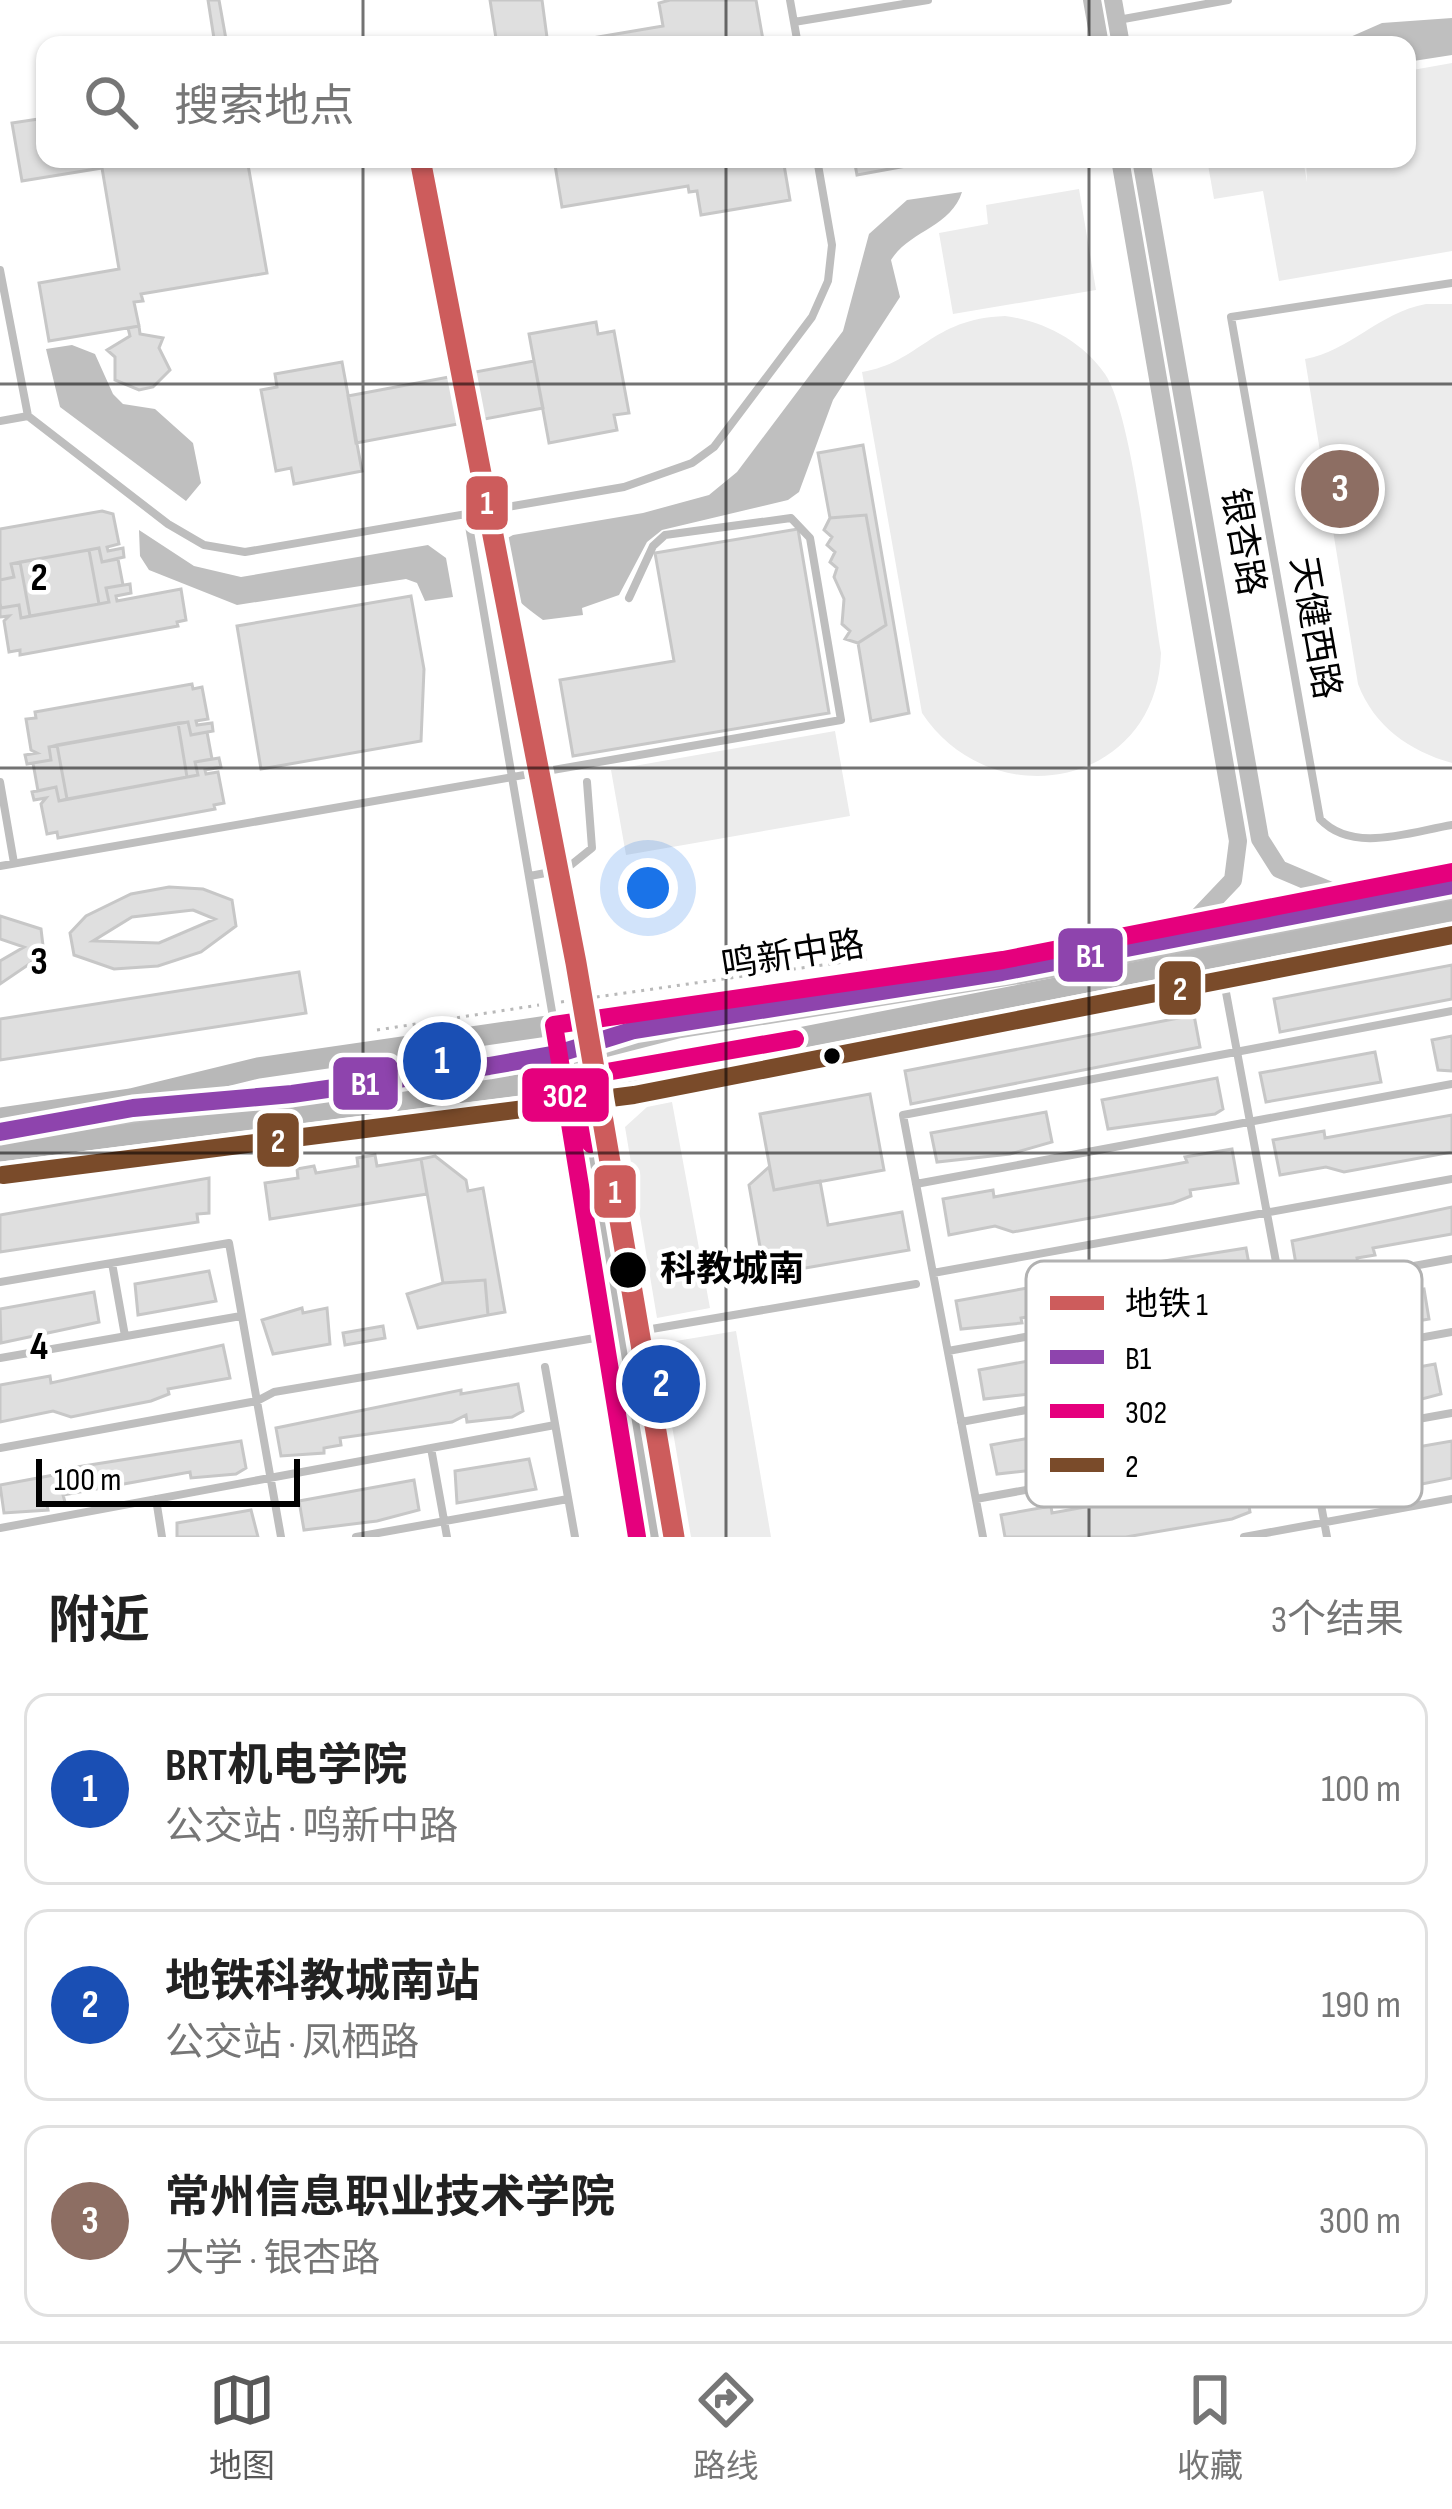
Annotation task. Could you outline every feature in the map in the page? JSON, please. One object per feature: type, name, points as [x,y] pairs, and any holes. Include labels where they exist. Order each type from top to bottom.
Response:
[{"type":"main road","name":"鸣新中路","points":[[0,1118],[131,1099],[258,1068],[1003,960],[1452,872]]},
{"type":"main road","points":[[0,1151],[1061,984],[1452,910]]},
{"type":"main road","points":[[554,1025],[656,1537]]},
{"type":"main road","points":[[613,1336],[638,1537]]},
{"type":"street","points":[[1092,0],[1098,36]]},
{"type":"street","points":[[1113,0],[1119,36]]},
{"type":"street","name":"银杏路","points":[[1122,168],[1238,842],[1233,880],[1194,921]]},
{"type":"street","name":"银杏路","points":[[1143,168],[1260,839],[1280,869],[1338,894]]},
{"type":"lane","points":[[790,0],[796,36]]},
{"type":"lane","points":[[794,22],[928,0]]},
{"type":"lane","points":[[1155,0],[1157,13]]},
{"type":"lane","points":[[1116,20],[1228,0]]},
{"type":"lane","points":[[0,270],[28,416],[168,524],[204,544],[245,551],[624,487],[675,473],[714,447],[812,317],[829,281],[832,245],[819,168]]},
{"type":"lane","name":"天健西路","points":[[1452,283],[1231,317],[1320,819],[1332,831],[1366,839],[1452,825]]},
{"type":"lane","points":[[0,421],[28,416]]},
{"type":"lane","points":[[467,514],[554,1025]]},
{"type":"lane","points":[[0,866],[841,720],[810,538],[791,518],[665,536],[653,546],[629,598]]},
{"type":"lane","points":[[0,782],[14,863]]},
{"type":"lane","points":[[530,876],[566,869],[592,848],[587,782]]},
{"type":"lane","points":[[565,1065],[634,1030],[1002,972],[1452,885]]},
{"type":"lane","points":[[0,1137],[133,1108],[565,1065],[681,1034],[1020,980],[1452,898]]},
{"type":"lane","points":[[1219,955],[1277,1261]]},
{"type":"lane","points":[[1020,980],[1061,984]]},
{"type":"lane","points":[[983,1537],[903,1115],[1452,1011]]},
{"type":"lane","points":[[916,1184],[1452,1084]]},
{"type":"lane","points":[[933,1273],[1452,1179]]},
{"type":"lane","points":[[0,1282],[229,1243],[281,1537]]},
{"type":"lane","points":[[1422,1264],[1452,1259]]},
{"type":"lane","points":[[112,1263],[124,1336]]},
{"type":"lane","points":[[0,1448],[256,1401],[274,1392],[916,1284]]},
{"type":"lane","points":[[0,1358],[241,1316]]},
{"type":"lane","points":[[1422,1338],[1452,1332]]},
{"type":"lane","points":[[948,1351],[1026,1337]]},
{"type":"lane","points":[[545,1367],[575,1537]]},
{"type":"lane","points":[[961,1422],[1026,1410]]},
{"type":"lane","points":[[1422,1418],[1452,1413]]},
{"type":"lane","points":[[0,1528],[555,1425]]},
{"type":"lane","points":[[431,1448],[447,1537]]},
{"type":"lane","points":[[976,1499],[1026,1490]]},
{"type":"lane","points":[[156,1499],[163,1537]]},
{"type":"lane","points":[[356,1537],[568,1499]]},
{"type":"lane","points":[[1422,1504],[1452,1499]]},
{"type":"lane","points":[[1321,1507],[1327,1537]]},
{"type":"lane","points":[[1244,1537],[1407,1507]]},
{"type":"shaded area","points":[[1452,18],[1452,55],[1416,61],[1416,36],[1352,36],[1382,23]]},
{"type":"shaded area","points":[[1452,63],[1452,251],[1279,281],[1263,191],[1214,199],[1209,168],[1305,168],[1307,182],[1306,168],[1416,168],[1416,69]]},
{"type":"shaded area","points":[[1079,189],[1096,290],[953,314],[939,233],[988,224],[986,205]]},
{"type":"shaded area","points":[[962,192],[949,213],[891,260],[900,297],[833,400],[799,492],[788,500],[662,530],[647,542],[619,595],[582,608],[583,615],[543,620],[515,596],[499,567],[502,541],[709,495],[737,472],[843,331],[869,234],[907,200]]},
{"type":"shaded area","points":[[1426,304],[1452,304],[1452,763],[1421,752],[1395,735],[1373,712],[1358,684],[1305,359],[1336,348],[1393,315]]},
{"type":"shaded area","points":[[1005,316],[1048,328],[1074,342],[1096,362],[1115,395],[1140,507],[1161,653],[1152,698],[1132,733],[1102,758],[1067,773],[1028,776],[989,767],[952,746],[922,713],[862,372],[899,359],[959,325]]},
{"type":"shaded area","points":[[72,345],[95,354],[113,394],[123,404],[155,409],[193,443],[201,483],[186,501],[60,407],[46,349]]},
{"type":"shaded area","points":[[139,530],[194,566],[241,577],[428,545],[446,558],[453,597],[425,601],[417,583],[406,579],[237,605],[149,570],[140,556]]},
{"type":"shaded area","points":[[835,731],[850,816],[626,855],[611,770]]},
{"type":"shaded area","points":[[672,1102],[710,1308],[657,1318],[625,1127],[647,1107]]},
{"type":"shaded area","points":[[736,1331],[771,1537],[691,1537],[658,1344]]},
{"type":"building","points":[[208,0],[219,0],[225,36],[214,36]]},
{"type":"building","points":[[490,0],[542,0],[547,36],[496,36]]},
{"type":"building","points":[[756,0],[762,36],[604,36],[663,26],[659,3]]},
{"type":"building","points":[[36,119],[36,168],[102,168],[22,181],[12,123]]},
{"type":"building","points":[[102,168],[249,168],[267,273],[141,294],[143,301],[134,302],[139,326],[49,341],[39,283],[119,269]]},
{"type":"building","points":[[556,168],[785,168],[790,200],[701,215],[697,191],[689,192],[688,186],[562,207]]},
{"type":"building","points":[[856,168],[895,168],[857,175]]},
{"type":"building","points":[[596,322],[598,334],[614,331],[629,413],[614,415],[617,430],[549,443],[529,334]]},
{"type":"building","points":[[139,326],[140,334],[163,338],[159,348],[170,370],[153,387],[139,390],[115,380],[115,357],[107,350],[130,336],[128,328]]},
{"type":"building","points":[[534,361],[543,408],[356,443],[348,396]]},
{"type":"building","points":[[342,362],[362,471],[294,484],[291,468],[276,471],[261,390],[277,387],[275,374]]},
{"type":"building","points":[[863,445],[909,713],[871,721],[858,643],[886,625],[866,515],[830,518],[818,453]]},
{"type":"building","points":[[102,511],[113,514],[119,544],[107,547],[108,551],[123,548],[124,557],[102,562],[99,548],[11,564],[14,577],[0,580],[0,529]]},
{"type":"building","points":[[866,515],[886,625],[858,643],[845,639],[850,631],[842,624],[844,599],[834,577],[837,568],[830,562],[835,552],[827,545],[832,537],[824,530],[830,518]]},
{"type":"building","points":[[798,529],[829,713],[573,756],[560,680],[674,661],[655,553]]},
{"type":"building","points":[[99,548],[102,562],[118,559],[123,585],[106,588],[109,602],[99,604],[89,550]]},
{"type":"building","points":[[89,550],[99,604],[30,616],[20,562]]},
{"type":"building","points":[[20,562],[30,616],[21,618],[19,605],[1,608],[0,603],[0,580],[14,577],[11,564]]},
{"type":"building","points":[[130,584],[131,593],[116,596],[117,601],[181,589],[186,620],[177,622],[178,626],[20,655],[20,650],[9,652],[4,621],[9,616],[0,617],[0,608],[19,605],[21,618],[99,604],[109,602],[106,588]]},
{"type":"building","points":[[411,596],[424,669],[421,741],[261,769],[237,626]]},
{"type":"building","points":[[192,684],[193,689],[202,687],[208,719],[196,721],[197,725],[212,723],[213,731],[191,735],[188,722],[49,747],[51,760],[27,764],[25,755],[37,753],[31,750],[26,719],[36,718],[35,712]]},
{"type":"building","points":[[188,722],[191,735],[207,732],[212,759],[195,762],[198,775],[187,777],[178,723]]},
{"type":"building","points":[[178,723],[187,777],[67,799],[57,745]]},
{"type":"building","points":[[57,745],[67,799],[59,801],[56,787],[38,791],[33,763],[51,760],[49,747]]},
{"type":"building","points":[[219,758],[221,767],[205,770],[206,774],[218,772],[224,803],[214,805],[215,809],[58,838],[57,832],[47,834],[41,804],[46,798],[34,800],[32,792],[56,787],[59,801],[198,775],[195,762]]},
{"type":"building","points":[[169,887],[203,889],[232,900],[236,926],[201,952],[158,966],[114,969],[74,955],[70,933],[86,916],[131,894]],"holes":[[[193,910],[215,919],[159,943],[93,941],[132,917]]]},
{"type":"building","points":[[0,916],[41,929],[44,954],[0,984],[0,961],[24,947],[0,939]]},
{"type":"building","points":[[1452,965],[1452,999],[1280,1032],[1274,999]]},
{"type":"building","points":[[299,972],[306,1013],[0,1060],[0,1019]]},
{"type":"building","points":[[1194,1015],[1200,1047],[911,1104],[905,1071]]},
{"type":"building","points":[[1452,1036],[1452,1071],[1438,1070],[1432,1040]]},
{"type":"building","points":[[1375,1052],[1381,1082],[1266,1102],[1260,1073]]},
{"type":"building","points":[[1217,1078],[1223,1109],[1215,1114],[1108,1129],[1102,1100]]},
{"type":"building","points":[[870,1094],[884,1170],[774,1190],[760,1114]]},
{"type":"building","points":[[1046,1112],[1052,1142],[1010,1154],[937,1162],[931,1133]]},
{"type":"building","points":[[1452,1115],[1452,1152],[1344,1172],[1326,1167],[1280,1175],[1273,1140],[1324,1131],[1325,1138]]},
{"type":"building","points":[[1232,1149],[1238,1183],[1190,1190],[1191,1196],[1173,1203],[1013,1232],[995,1226],[949,1235],[943,1199],[993,1190],[994,1197],[1187,1162],[1185,1157]]},
{"type":"building","points":[[375,1155],[377,1166],[421,1159],[427,1194],[270,1219],[265,1183],[298,1178],[297,1169],[314,1166],[316,1173],[358,1166],[357,1158]]},
{"type":"building","points":[[435,1156],[466,1180],[468,1191],[483,1188],[505,1312],[488,1315],[485,1280],[443,1283],[421,1159]]},
{"type":"building","points":[[769,1167],[774,1190],[820,1181],[828,1225],[902,1212],[909,1250],[765,1275],[749,1185]]},
{"type":"building","points":[[209,1178],[209,1213],[197,1214],[198,1222],[0,1252],[0,1215]]},
{"type":"building","points":[[1452,1207],[1452,1234],[1373,1248],[1375,1255],[1358,1261],[1295,1261],[1292,1241]]},
{"type":"building","points":[[1246,1248],[1248,1261],[1164,1261]]},
{"type":"building","points":[[209,1271],[216,1301],[138,1315],[135,1284]]},
{"type":"building","points":[[485,1280],[488,1315],[418,1328],[407,1294],[443,1283]]},
{"type":"building","points":[[1026,1288],[1026,1317],[1021,1318],[1022,1323],[961,1329],[956,1301]]},
{"type":"building","points":[[1422,1289],[1429,1319],[1422,1320]]},
{"type":"building","points":[[94,1292],[99,1322],[1,1343],[0,1309]]},
{"type":"building","points":[[302,1308],[303,1313],[327,1308],[330,1344],[273,1354],[262,1320]]},
{"type":"building","points":[[383,1326],[385,1338],[345,1345],[343,1333]]},
{"type":"building","points":[[223,1345],[230,1378],[168,1389],[169,1394],[151,1401],[71,1417],[53,1411],[0,1422],[0,1385],[50,1376],[51,1383]]},
{"type":"building","points":[[1026,1361],[1026,1394],[984,1399],[979,1370]]},
{"type":"building","points":[[1435,1364],[1441,1394],[1422,1399],[1422,1366]]},
{"type":"building","points":[[518,1384],[523,1411],[512,1417],[467,1422],[466,1415],[452,1422],[340,1438],[341,1445],[324,1448],[324,1453],[281,1456],[276,1428],[461,1390],[461,1394]]},
{"type":"building","points":[[1026,1439],[1026,1471],[997,1474],[991,1445]]},
{"type":"building","points":[[241,1441],[246,1468],[236,1474],[191,1478],[190,1472],[63,1495],[65,1502],[47,1505],[48,1510],[4,1513],[0,1485],[59,1474],[58,1470]]},
{"type":"building","points":[[1452,1441],[1452,1478],[1422,1484],[1422,1446]]},
{"type":"building","points":[[529,1459],[536,1489],[457,1503],[455,1471]]},
{"type":"building","points":[[414,1480],[419,1510],[377,1521],[304,1530],[299,1501]]},
{"type":"building","points":[[1045,1507],[1051,1507],[1052,1513],[1085,1507],[1249,1507],[1250,1512],[1126,1537],[1005,1537],[1001,1515]]},
{"type":"building","points":[[251,1510],[258,1537],[177,1537],[177,1523]]},
{"type":"metro line","name":"1","points":[[422,168],[576,963],[674,1537]]},
{"type":"transit line","name":"302","points":[[637,1537],[554,1025],[1003,960],[1452,872]]},
{"type":"transit line","name":"B1","points":[[0,1132],[133,1108],[292,1094],[489,1066],[557,1054],[634,1030],[1002,972],[1452,885]]},
{"type":"transit line","name":"2","points":[[3,1175],[634,1095],[1452,935]]},
{"type":"transit line","name":"302","points":[[591,1144],[578,1077],[795,1039]]},
{"type":"place","name":"常州信息职业技术学院","points":[[1340,489]]},
{"type":"place","name":"BRT机电学院","points":[[442,1061]]},
{"type":"place","name":"科教城南","points":[[628,1270]]},
{"type":"place","name":"地铁科教城南站","points":[[661,1384]]}]
